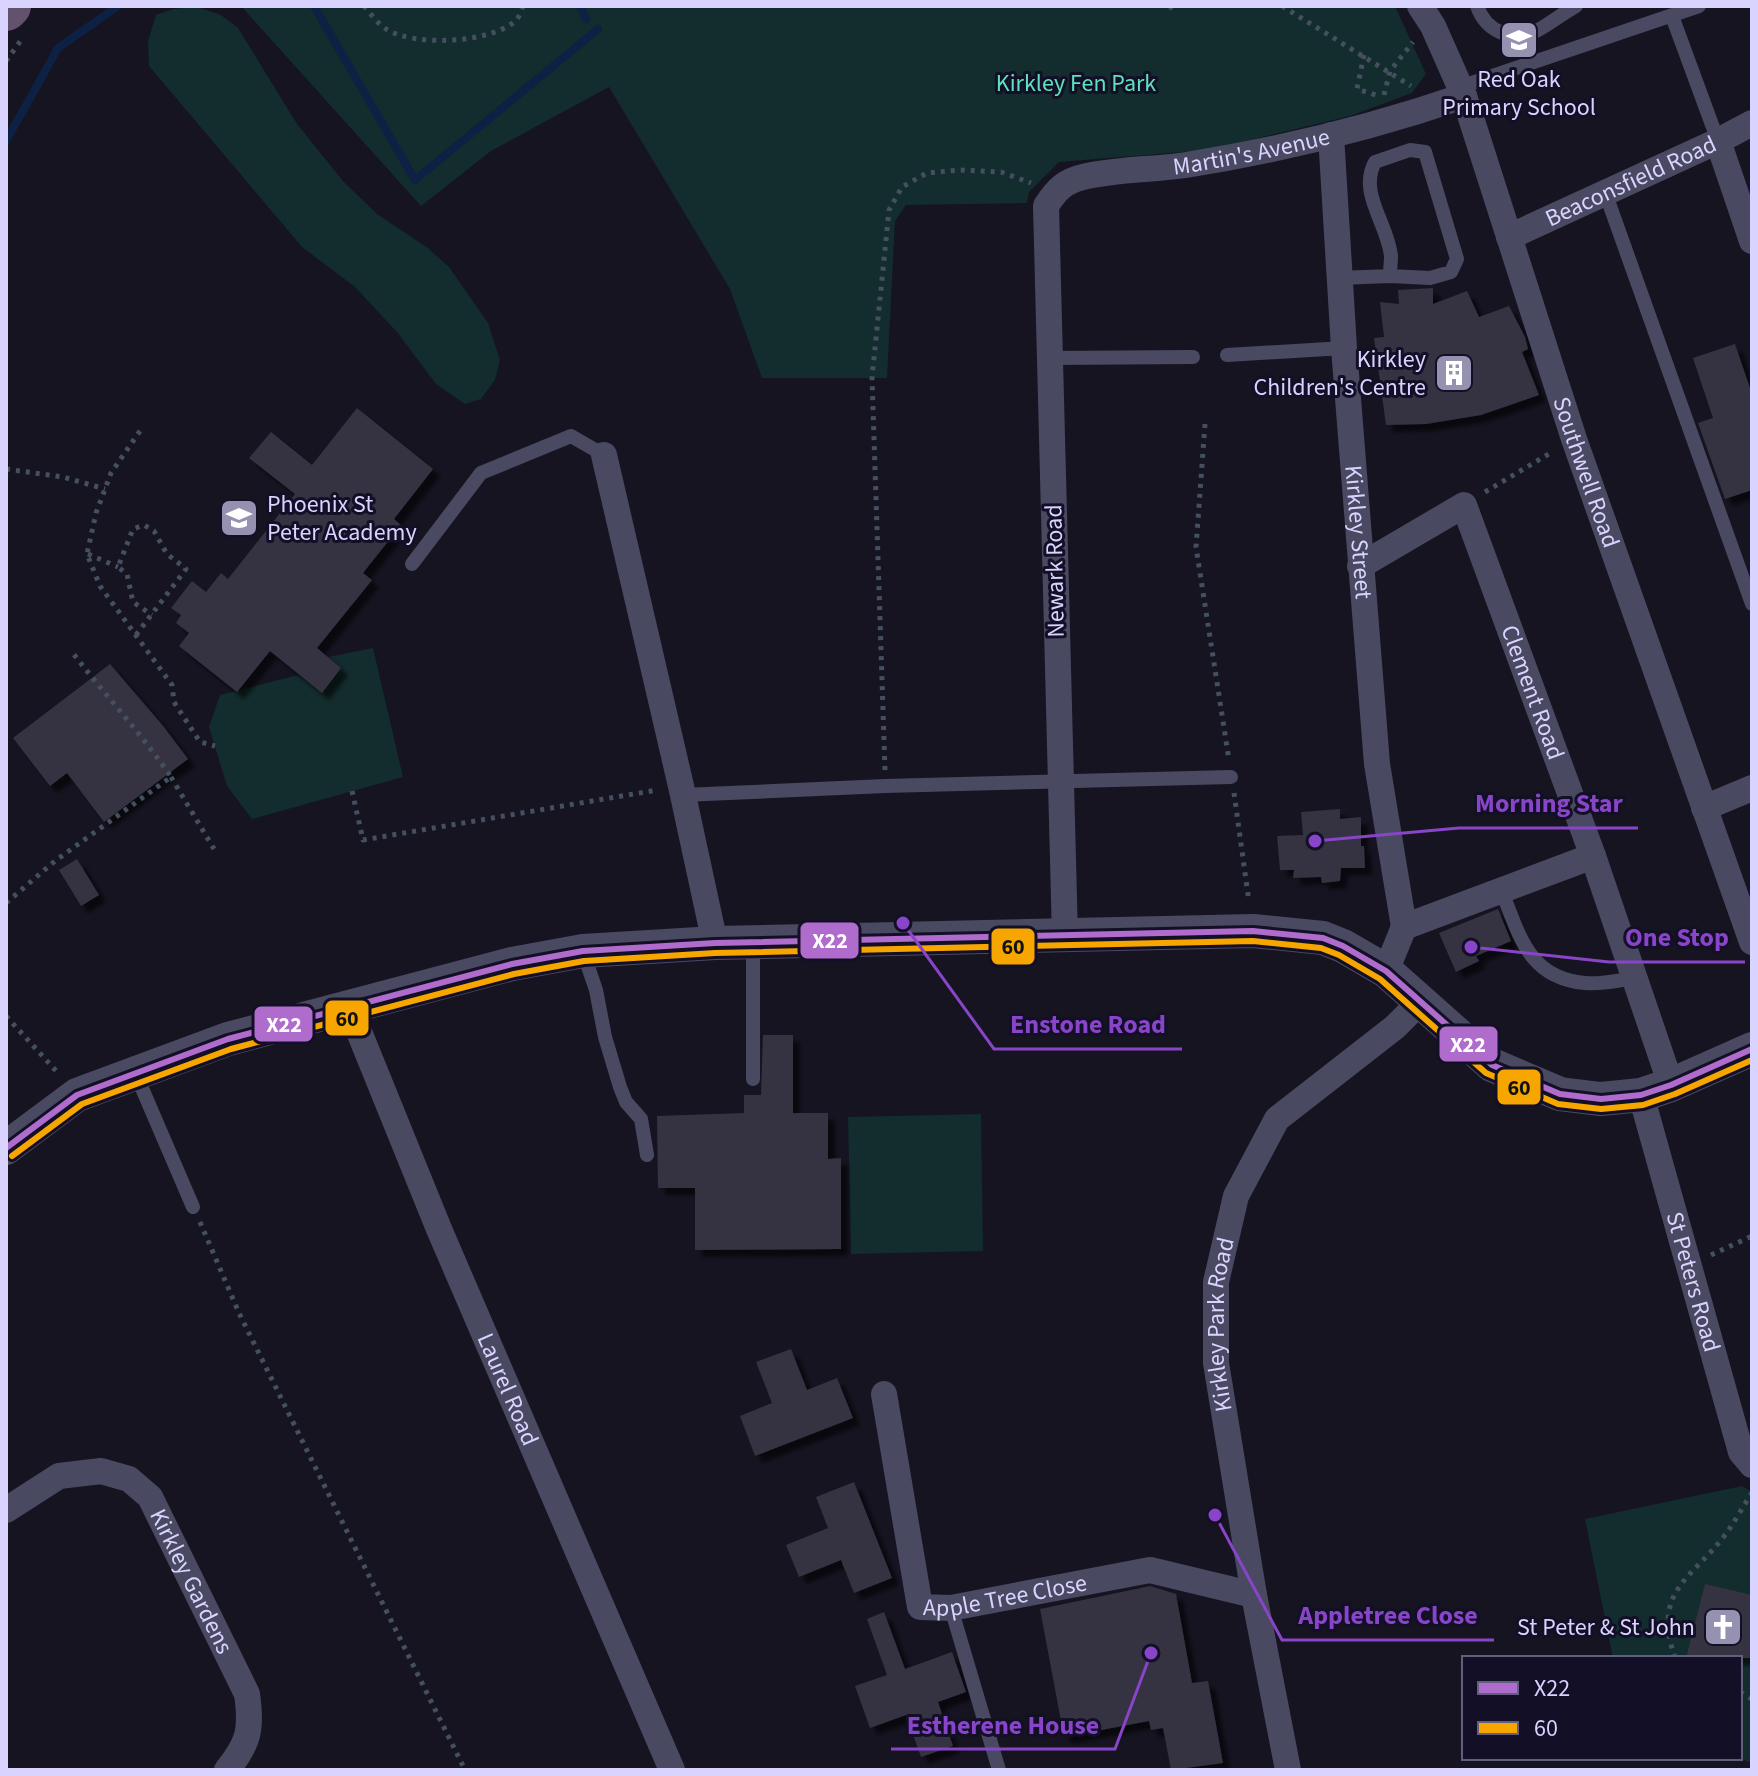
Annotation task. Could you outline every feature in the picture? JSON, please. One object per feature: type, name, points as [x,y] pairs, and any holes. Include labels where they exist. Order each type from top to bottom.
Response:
[{"type":"street","name":"Southwell Road","points":[[1426,16],[1462,92],[1574,439],[1704,808],[1749,924]]},
{"type":"street","name":"Martin's Avenue","points":[[1050,199],[1067,182],[1084,176],[1185,165],[1331,135],[1383,123],[1438,105],[1462,92]]},
{"type":"street","name":"Beaconsfield Road","points":[[1509,237],[1752,123]]},
{"type":"street","name":"Kirkley Street","points":[[1331,135],[1344,348],[1377,764],[1404,927]]},
{"type":"street","points":[[1718,141],[1752,241]]},
{"type":"street","name":"Newark Road","points":[[1050,199],[1050,358],[1065,937]]},
{"type":"street","points":[[604,455],[715,943]]},
{"type":"street","points":[[1360,566],[1464,505]]},
{"type":"street","name":"Clement Road","points":[[1464,505],[1636,978],[1656,1090]]},
{"type":"street","points":[[1704,808],[1752,788]]},
{"type":"street","points":[[1386,971],[1404,927],[1593,856]]},
{"type":"street","points":[[6,1148],[77,1095],[228,1039],[512,964],[583,951],[715,943],[1253,931],[1323,938],[1386,971],[1492,1065],[1560,1094],[1601,1099],[1656,1090],[1752,1049]]},
{"type":"street","name":"Kirkley Park Road","points":[[1288,1770],[1254,1595],[1216,1363],[1216,1282],[1236,1196],[1277,1119],[1395,1027],[1421,1001]]},
{"type":"street","name":"Laurel Road","points":[[349,1007],[439,1229],[672,1770]]},
{"type":"street","name":"St Peters Road","points":[[1656,1090],[1688,1265],[1741,1452],[1752,1465]]},
{"type":"street","name":"Apple Tree Close","points":[[884,1394],[920,1607],[951,1608],[1150,1570],[1254,1595]]},
{"type":"street","name":"Kirkley Gardens","points":[[6,1510],[59,1476],[101,1471],[129,1479],[150,1497],[247,1694],[251,1721],[244,1750],[227,1770]]},
{"type":"lane","points":[[1477,6],[1492,29],[1506,35],[1537,30],[1576,6]]},
{"type":"lane","points":[[1462,92],[1699,6]]},
{"type":"lane","points":[[1672,16],[1718,141]]},
{"type":"lane","points":[[1340,278],[1430,278],[1451,272],[1457,259],[1425,152],[1410,150],[1375,162],[1368,175],[1391,254],[1390,276]]},
{"type":"lane","points":[[1605,192],[1752,604]]},
{"type":"lane","points":[[1227,355],[1344,348]]},
{"type":"lane","points":[[1050,358],[1193,357]]},
{"type":"lane","points":[[412,564],[481,473],[571,436],[604,455]]},
{"type":"lane","points":[[682,790],[1231,777]]},
{"type":"lane","points":[[1502,892],[1526,950],[1548,973],[1586,984],[1636,978]]},
{"type":"lane","points":[[753,942],[753,1079]]},
{"type":"lane","points":[[583,951],[620,1087],[626,1102],[641,1119],[647,1155]]},
{"type":"lane","points":[[135,1071],[193,1207]]},
{"type":"lane","points":[[951,1608],[999,1770]]},
{"type":"path","points":[[364,6],[387,29],[415,37],[455,42],[489,35],[516,21],[523,6]]},
{"type":"path","points":[[1282,6],[1390,71],[1438,105]]},
{"type":"path","points":[[1364,55],[1357,89],[1383,98],[1390,71],[1426,16]]},
{"type":"path","points":[[885,786],[872,378],[889,210],[902,187],[927,173],[960,170],[1001,172],[1050,199]]},
{"type":"path","points":[[1205,424],[1196,547],[1253,931]]},
{"type":"path","points":[[140,431],[111,473],[96,513],[87,554],[100,586],[172,685],[174,702],[200,742],[215,746]]},
{"type":"path","points":[[1464,505],[1574,439]]},
{"type":"path","points":[[6,469],[63,477],[105,489]]},
{"type":"path","points":[[118,567],[133,529],[144,525],[154,531],[167,554],[186,569],[136,635]]},
{"type":"path","points":[[87,554],[127,574],[133,602],[152,615]]},
{"type":"path","points":[[72,652],[115,707],[141,734],[214,849]]},
{"type":"path","points":[[6,903],[55,861],[171,777]]},
{"type":"path","points":[[352,791],[363,840],[682,790]]},
{"type":"path","points":[[6,1016],[77,1095]]},
{"type":"path","points":[[193,1207],[239,1313],[465,1770]]},
{"type":"path","points":[[1688,1265],[1752,1236]]},
{"type":"path","points":[[1674,1656],[1670,1607],[1678,1586],[1725,1535],[1752,1493]]},
{"type":"green space","name":"Kirkley Fen Park","points":[[241,6],[1395,6],[1426,74],[1412,93],[1350,116],[1208,150],[1059,162],[1029,192],[1027,203],[906,205],[895,221],[887,378],[762,378],[730,289],[609,87],[491,151],[421,206]]},
{"type":"green space","points":[[197,7],[221,15],[238,28],[297,124],[343,181],[377,214],[428,248],[449,267],[488,323],[500,360],[495,380],[481,399],[465,404],[436,384],[397,332],[355,287],[302,247],[149,66],[148,41],[156,15],[173,9]]},
{"type":"green space","points":[[373,648],[403,777],[252,819],[227,786],[209,727],[220,695],[298,675],[322,692],[341,668],[328,657]]},
{"type":"green space","points":[[981,1114],[983,1251],[851,1254],[848,1117]]},
{"type":"green space","points":[[1742,1486],[1752,1492],[1752,1763],[1742,1759],[1742,1656],[1613,1656],[1585,1519]]},
{"type":"building","name":"Kirkley Children's Centre","points":[[1433,288],[1433,304],[1467,291],[1479,317],[1509,306],[1525,337],[1528,349],[1522,352],[1539,395],[1481,415],[1426,424],[1386,425],[1374,338],[1384,337],[1380,302],[1399,304],[1398,290]]},
{"type":"building","points":[[1735,344],[1752,394],[1752,490],[1725,499],[1698,423],[1713,418],[1693,358]]},
{"type":"building","points":[[357,408],[433,469],[394,519],[401,525],[363,573],[372,580],[317,648],[341,668],[322,693],[270,651],[237,692],[179,646],[189,633],[176,623],[181,615],[171,608],[192,581],[206,592],[221,573],[228,579],[295,494],[249,458],[271,432],[312,465]]},
{"type":"building","points":[[110,664],[188,759],[104,822],[67,773],[50,786],[13,738]]},
{"type":"building","points":[[1340,809],[1340,819],[1361,817],[1365,868],[1341,868],[1340,881],[1322,883],[1321,877],[1293,878],[1294,870],[1280,870],[1277,836],[1303,835],[1301,812]]},
{"type":"building","points":[[77,859],[99,895],[81,906],[59,870]]},
{"type":"building","points":[[1498,909],[1511,941],[1476,956],[1479,961],[1456,972],[1439,933]]},
{"type":"building","points":[[763,1035],[793,1035],[793,1113],[828,1113],[828,1159],[841,1158],[841,1249],[695,1250],[695,1188],[658,1188],[657,1116],[744,1113],[744,1095],[761,1095]]},
{"type":"building","points":[[791,1349],[807,1390],[837,1378],[853,1418],[755,1456],[740,1416],[772,1403],[756,1362]]},
{"type":"building","points":[[854,1482],[892,1578],[854,1593],[841,1560],[799,1577],[786,1545],[828,1528],[816,1497]]},
{"type":"building","name":"St Peter & St John","points":[[1705,1584],[1752,1595],[1752,1658],[1687,1656]]},
{"type":"building","points":[[1150,1586],[1176,1594],[1192,1683],[1208,1681],[1223,1763],[1171,1770],[1163,1728],[1151,1730],[1149,1721],[1064,1737],[1040,1609]]},
{"type":"building","points":[[884,1612],[905,1669],[952,1652],[966,1692],[938,1702],[953,1746],[921,1757],[906,1715],[870,1728],[855,1686],[887,1675],[867,1619]]},
{"type":"waterway","points":[[6,141],[58,48],[118,6]]},
{"type":"waterway","points":[[314,6],[415,180],[598,29]]},
{"type":"waterway","points":[[580,6],[586,19]]},
{"type":"transit line","name":"X22","points":[[6,1148],[77,1095],[228,1039],[512,964],[583,951],[715,943],[1253,931],[1323,938],[1386,971],[1492,1065],[1560,1094],[1601,1099],[1641,1095],[1752,1049]]},
{"type":"transit line","name":"60","points":[[12,1156],[82,1104],[231,1049],[514,974],[584,961],[715,953],[1253,941],[1321,948],[1380,979],[1486,1073],[1558,1104],[1601,1109],[1643,1105],[1752,1060]]},
{"type":"place","name":"Red Oak Primary School","points":[[1519,40]]},
{"type":"place","name":"Kirkley Children's Centre","points":[[1454,373]]},
{"type":"place","name":"Phoenix St Peter Academy","points":[[239,518]]},
{"type":"place","name":"Morning Star","points":[[1315,841]]},
{"type":"place","name":"Enstone Road","points":[[903,923]]},
{"type":"place","name":"One Stop","points":[[1471,947]]},
{"type":"place","name":"Appletree Close","points":[[1215,1515]]},
{"type":"place","name":"St Peter & St John","points":[[1723,1627]]},
{"type":"place","name":"Estherene House","points":[[1151,1653]]}]
